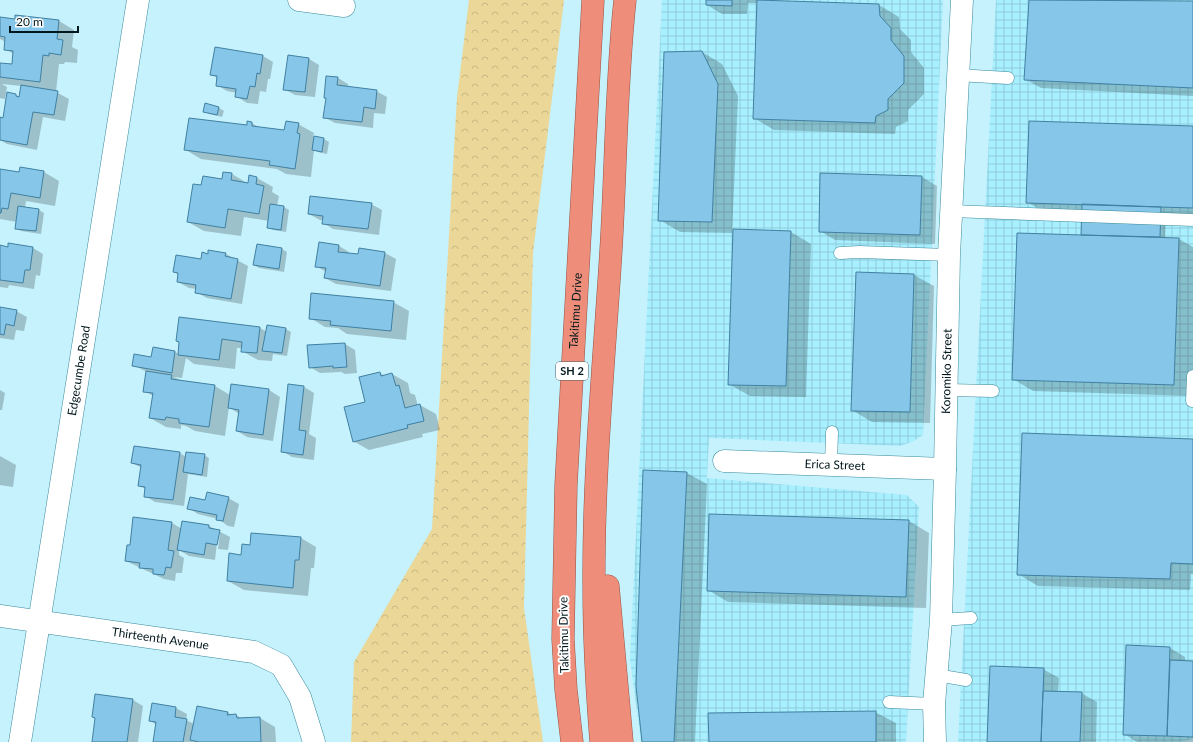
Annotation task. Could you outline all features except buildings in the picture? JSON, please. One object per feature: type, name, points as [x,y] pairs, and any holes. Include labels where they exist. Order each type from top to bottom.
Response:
[{"type":"highway","name":"Takitimu Drive","points":[[572,742],[566,690],[563,639],[566,485],[593,0]]},
{"type":"highway","name":"SH 2","points":[[601,742],[596,676],[594,588],[598,456],[611,247],[617,101],[625,0]]},
{"type":"highway","points":[[598,456],[614,662],[622,742]]},
{"type":"street","name":"Edgecumbe Road","points":[[20,742],[138,0]]},
{"type":"street","points":[[299,0],[344,6]]},
{"type":"street","name":"Koromiko Street","points":[[935,742],[934,704],[940,620],[945,469],[949,255],[962,0]]},
{"type":"street","name":"Erica Street","points":[[724,461],[945,469]]},
{"type":"street","name":"Thirteenth Avenue","points":[[0,616],[254,652],[282,665],[300,697],[314,742]]},
{"type":"lane","points":[[958,75],[1008,78]]},
{"type":"lane","points":[[951,211],[1193,220]]},
{"type":"lane","points":[[840,253],[859,252],[949,255]]},
{"type":"lane","points":[[1192,401],[1193,376]]},
{"type":"lane","points":[[947,390],[993,391]]},
{"type":"lane","points":[[831,465],[832,432]]},
{"type":"lane","points":[[940,620],[971,618]]},
{"type":"lane","points":[[936,675],[966,680]]},
{"type":"lane","points":[[889,702],[934,704]]},
{"type":"shaded area","points":[[662,0],[943,0],[923,435],[912,442],[900,446],[709,438],[707,478],[907,495],[919,507],[906,742],[641,742],[630,659]]},
{"type":"shaded area","points":[[996,0],[1193,0],[1193,739],[1180,742],[958,742]]},
{"type":"green space","points":[[469,0],[564,0],[533,253],[524,608],[543,742],[351,742],[354,662],[432,529],[457,97]]}]
